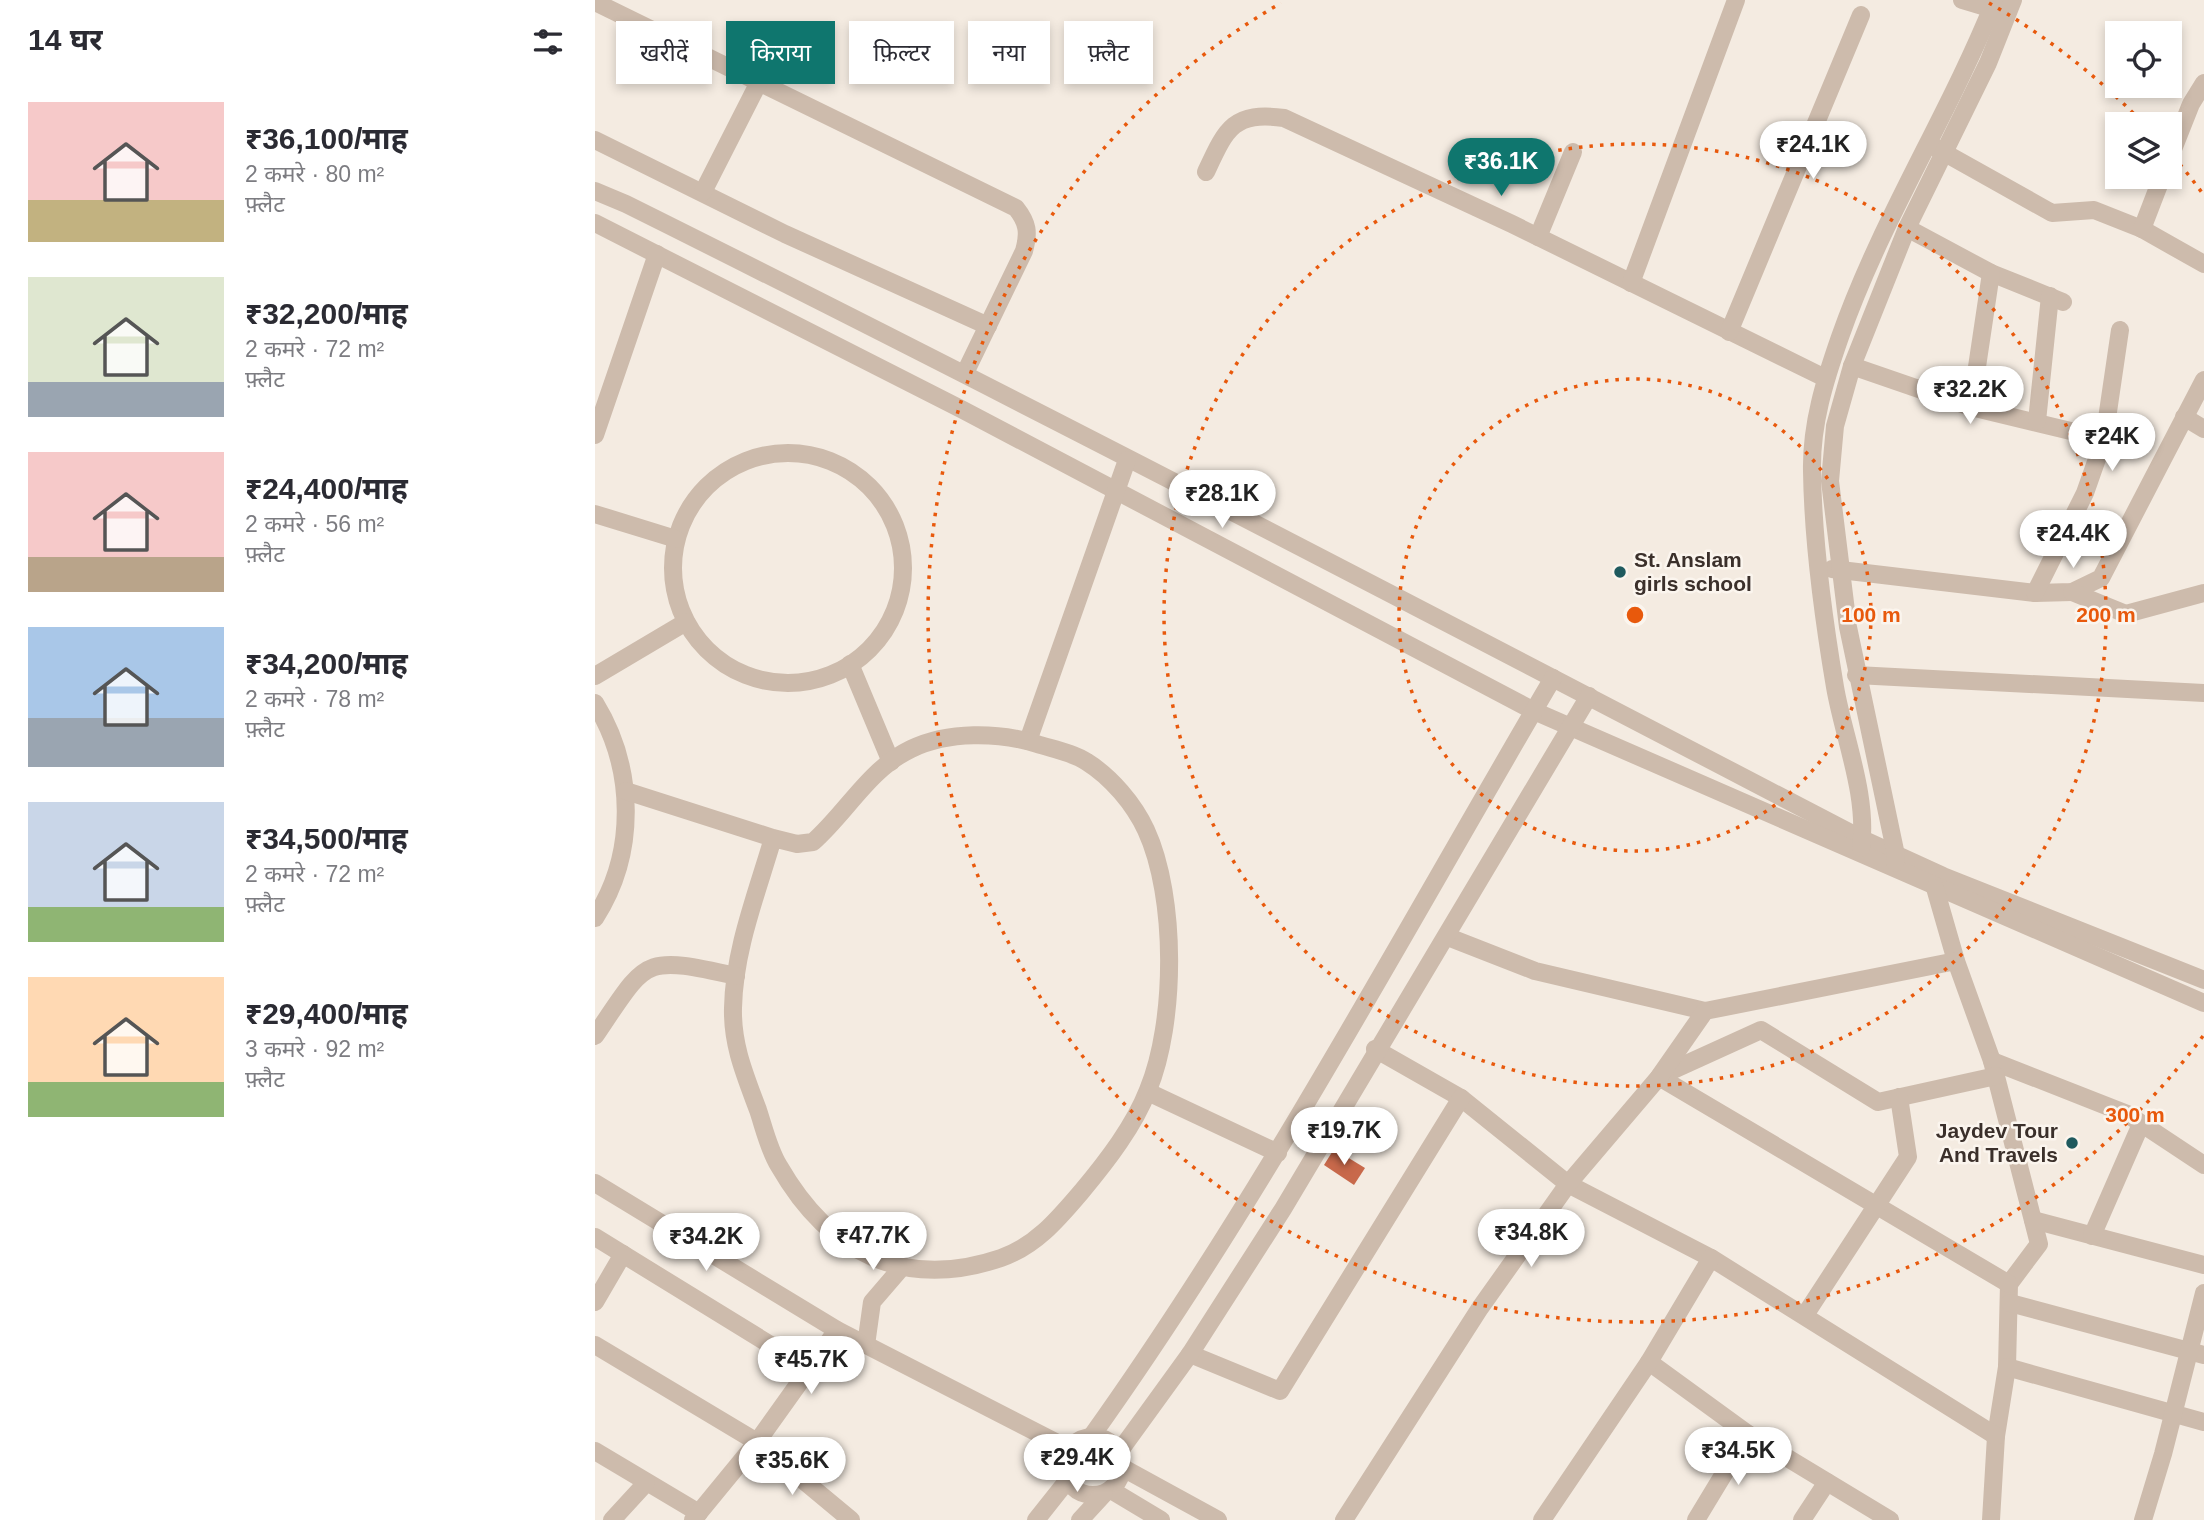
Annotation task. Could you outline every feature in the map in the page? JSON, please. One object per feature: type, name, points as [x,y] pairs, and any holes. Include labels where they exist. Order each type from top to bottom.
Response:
[{"type":"street","points":[[1630,283],[1736,0]]},
{"type":"street","points":[[1962,0],[2002,6]]},
{"type":"street","points":[[595,2],[726,64]]},
{"type":"street","points":[[1861,847],[1862,821],[1836,688],[1820,568],[1812,469],[1818,410],[1825,378],[1876,245],[2002,6]]},
{"type":"street","points":[[2002,6],[1944,154],[1907,228],[1851,366],[1835,426],[1830,481],[1856,675],[1895,862],[1935,888],[2204,1003]]},
{"type":"street","points":[[1729,332],[1861,15]]},
{"type":"street","points":[[2182,135],[2197,108],[2204,83]]},
{"type":"street","points":[[703,192],[758,84]]},
{"type":"street","points":[[768,84],[1016,208],[1026,220],[1028,236],[1024,251],[965,373]]},
{"type":"street","points":[[1206,172],[1221,138],[1232,125],[1246,117],[1261,115],[1284,118],[1538,237],[1825,378]]},
{"type":"street","points":[[595,140],[785,234],[988,326]]},
{"type":"street","points":[[1929,143],[1944,154],[2052,213],[2094,211],[2142,229],[2204,264]]},
{"type":"street","points":[[1538,237],[1573,152]]},
{"type":"street","points":[[2142,229],[2157,189]]},
{"type":"street","points":[[595,191],[965,373],[1127,460],[1589,696],[1861,847]]},
{"type":"street","points":[[595,223],[1116,491],[1534,711],[1895,862],[2204,980]]},
{"type":"street","points":[[1907,228],[1991,273],[2057,299],[2037,421]]},
{"type":"street","points":[[595,435],[657,254]]},
{"type":"street","points":[[1971,407],[1991,273]]},
{"type":"street","points":[[2035,593],[2085,493],[2104,439],[2120,330]]},
{"type":"street","points":[[1851,366],[1971,407],[2104,439]]},
{"type":"street","points":[[2072,592],[2101,578],[2204,380]]},
{"type":"street","points":[[2184,417],[2204,429]]},
{"type":"street","points":[[773,454],[808,454],[841,465],[855,474],[880,498],[889,513],[901,545],[903,579],[897,604],[886,627],[870,648],[850,664],[811,680],[768,681],[720,661],[696,637],[686,622],[679,607],[672,573],[676,539],[689,508],[711,481],[741,463],[773,454]]},
{"type":"street","points":[[1028,741],[1127,460]]},
{"type":"street","points":[[595,514],[676,539]]},
{"type":"street","points":[[1820,568],[2035,593],[2072,592],[2126,614],[2204,593]]},
{"type":"street","points":[[595,676],[686,622]]},
{"type":"street","points":[[850,664],[891,762]]},
{"type":"street","points":[[1856,675],[2204,693]]},
{"type":"street","points":[[1161,1520],[1107,1492],[1087,1495],[1067,1481],[1063,1464],[1069,1449],[1091,1437],[1135,1376],[1278,1153],[1553,678]]},
{"type":"street","points":[[1080,1520],[1107,1492],[1121,1460],[1283,1209],[1375,1049],[1448,937],[1589,696]]},
{"type":"street","points":[[595,703],[611,728],[626,791],[626,832],[617,874],[595,918]]},
{"type":"street","points":[[626,791],[773,838],[797,844],[813,842],[879,770],[913,748],[946,739],[990,734],[1028,741],[1085,760],[1119,790],[1145,829],[1153,852],[1169,949],[1169,1002],[1162,1045],[1148,1092],[1106,1161],[1048,1231],[1005,1257],[963,1267],[920,1270],[882,1261],[844,1244],[808,1208],[777,1164],[734,1044],[736,976],[773,838]]},
{"type":"street","points":[[1935,888],[1956,961],[1994,1068],[2039,1244],[2009,1284],[2007,1367],[1996,1436],[1991,1520]]},
{"type":"street","points":[[1448,937],[1535,971],[1705,1011],[1956,961]]},
{"type":"street","points":[[595,1036],[636,976],[653,965],[679,963],[736,976]]},
{"type":"street","points":[[1344,1520],[1447,1354],[1568,1184],[1658,1077],[1705,1011]]},
{"type":"street","points":[[1658,1077],[1761,1030],[1878,1102],[1994,1068],[2127,1114],[2204,1165]]},
{"type":"street","points":[[1375,1049],[1461,1098],[1568,1184],[1711,1258],[1996,1436]]},
{"type":"street","points":[[1658,1077],[2009,1284]]},
{"type":"street","points":[[1148,1092],[1278,1153]]},
{"type":"street","points":[[1805,1315],[1908,1157],[1899,1097]]},
{"type":"street","points":[[1190,1354],[1280,1391],[1461,1098]]},
{"type":"street","points":[[2092,1236],[2141,1124]]},
{"type":"street","points":[[595,1183],[837,1330],[1069,1449]]},
{"type":"street","points":[[2032,1220],[2204,1265]]},
{"type":"street","points":[[595,1237],[808,1368]]},
{"type":"street","points":[[595,1303],[623,1254]]},
{"type":"street","points":[[1542,1520],[1649,1362],[1711,1258]]},
{"type":"street","points":[[866,1345],[872,1302],[903,1266]]},
{"type":"street","points":[[2143,1520],[2173,1415],[2197,1353],[2204,1293]]},
{"type":"street","points":[[2010,1303],[2197,1353]]},
{"type":"street","points":[[595,1452],[696,1516],[757,1442],[837,1330]]},
{"type":"street","points":[[595,1345],[757,1442],[847,1519]]},
{"type":"street","points":[[1649,1362],[1748,1434],[1890,1520]]},
{"type":"street","points":[[2007,1367],[2204,1422]]},
{"type":"street","points":[[1696,1520],[1748,1434]]},
{"type":"street","points":[[1091,1437],[1107,1440],[1121,1460],[1219,1520]]},
{"type":"street","points":[[1036,1520],[1067,1481]]},
{"type":"street","points":[[1802,1520],[1827,1482]]},
{"type":"street","points":[[612,1520],[646,1483]]},
{"type":"building","points":[[1334,1149],[1365,1168],[1354,1185],[1324,1165]]},
{"type":"place","name":"St. Anslam girls school","points":[[1620,572]]},
{"type":"place","name":"Jaydev Tour And Travels","points":[[2072,1143]]}]
